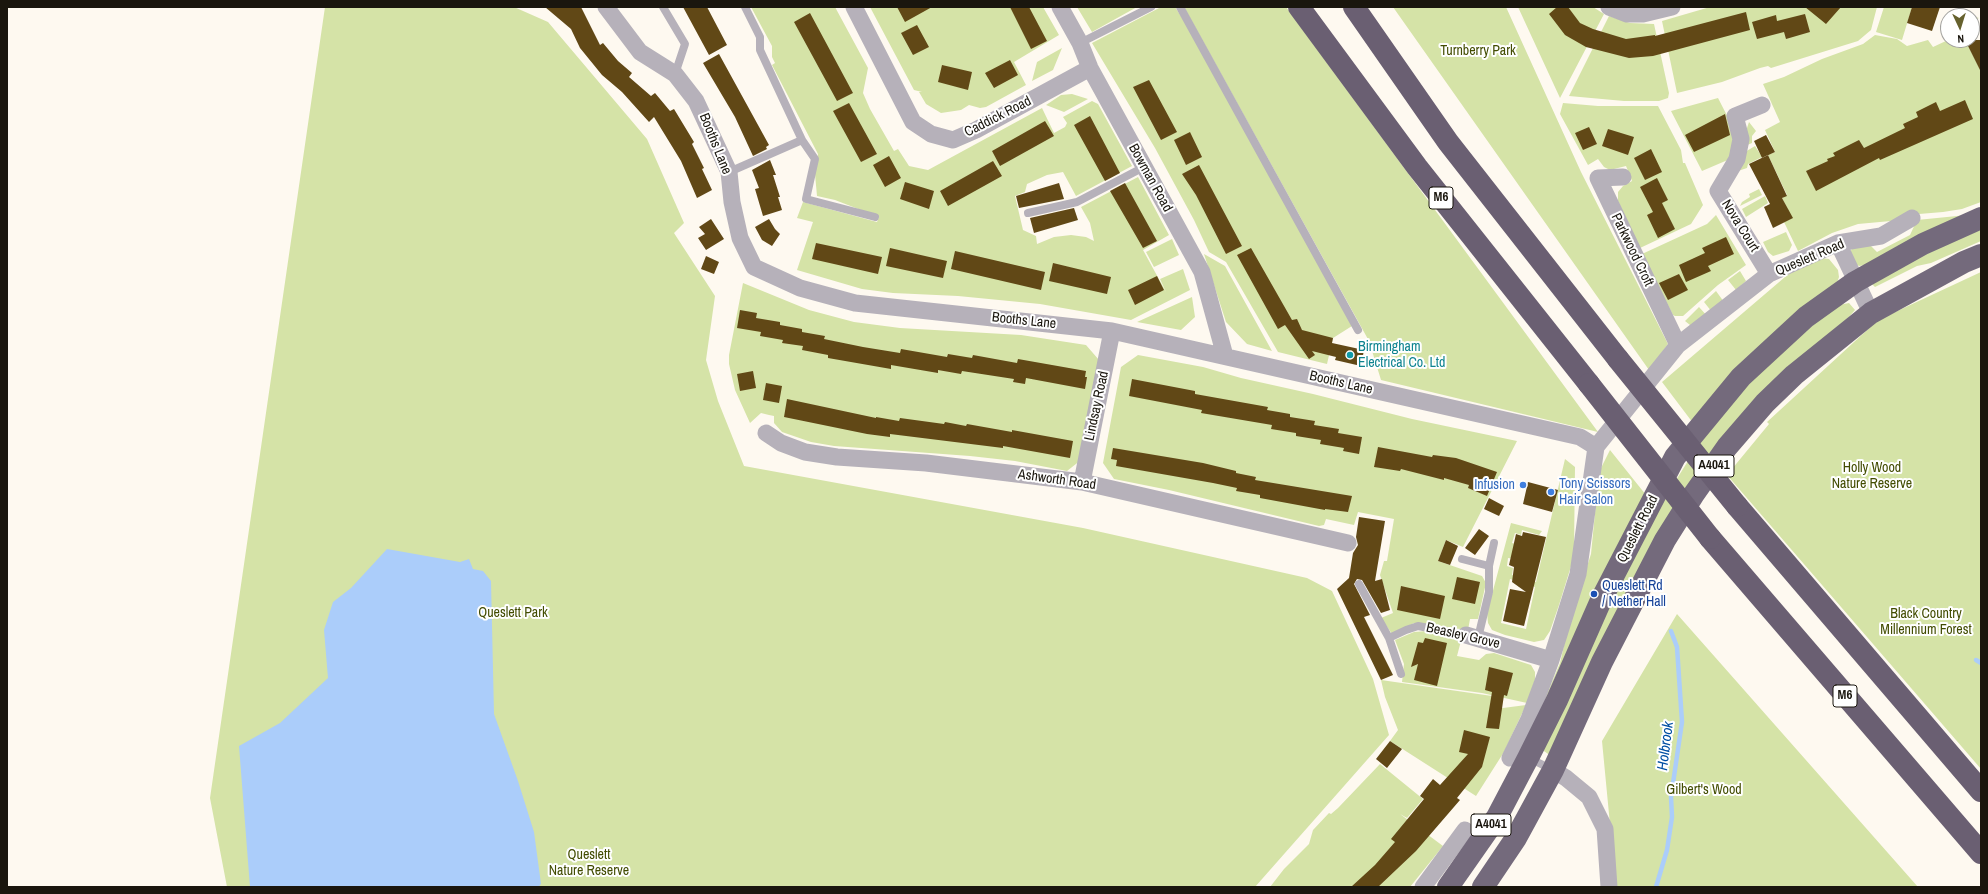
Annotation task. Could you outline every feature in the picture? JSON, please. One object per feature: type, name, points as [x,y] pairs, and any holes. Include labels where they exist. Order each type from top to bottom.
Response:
[{"type":"highway","name":"M6","points":[[1299,7],[1416,167],[1710,538],[1981,853]]},
{"type":"highway","points":[[1354,7],[1448,142],[1618,358],[1737,506],[1981,791]]},
{"type":"highway","name":"Queslett Road","points":[[1448,887],[1496,817],[1519,758],[1557,700],[1602,598],[1675,457],[1741,376],[1806,316],[1855,282],[1923,244],[1981,218]]},
{"type":"highway","name":"Queslett Road","points":[[1483,887],[1516,838],[1553,770],[1602,662],[1665,540],[1694,494],[1727,447],[1765,403],[1794,374],[1871,313],[1964,262],[1981,255]]},
{"type":"street","name":"Booths Lane","points":[[606,7],[640,52],[675,74],[696,101],[728,172],[732,202],[740,238],[754,267],[800,288],[855,303],[1112,331],[1580,437],[1596,447]]},
{"type":"street","name":"Caddick Road","points":[[854,7],[913,122],[931,134],[953,140],[976,130],[1090,68]]},
{"type":"street","name":"Bowman Road","points":[[1060,7],[1080,43],[1090,68],[1202,272],[1225,356]]},
{"type":"street","points":[[1609,7],[1627,14],[1643,14],[1672,7]]},
{"type":"street","name":"Nova Court","points":[[1762,105],[1735,116],[1741,139],[1737,159],[1718,191],[1769,274]]},
{"type":"street","name":"Parkwood Croft","points":[[1623,176],[1598,178],[1678,345]]},
{"type":"street","name":"Queslett Road","points":[[1519,758],[1529,719],[1551,660],[1578,574],[1596,447],[1678,345],[1769,274],[1838,243],[1881,236],[1912,218]]},
{"type":"street","points":[[1838,243],[1855,282],[1871,313]]},
{"type":"street","name":"Lindsay Road","points":[[1082,482],[1112,331]]},
{"type":"street","name":"Ashworth Road","points":[[766,433],[781,443],[805,452],[837,457],[926,463],[1082,482],[1348,543]]},
{"type":"street","name":"Beasley Grove","points":[[1472,636],[1551,660]]},
{"type":"street","points":[[1553,770],[1566,778],[1589,797],[1605,829],[1609,887]]},
{"type":"street","points":[[1422,887],[1465,830]]},
{"type":"lane","points":[[663,7],[685,44],[675,74]]},
{"type":"lane","points":[[745,7],[760,37],[760,50],[802,140],[815,159],[806,199],[874,217]]},
{"type":"lane","points":[[1080,43],[1150,7]]},
{"type":"lane","points":[[1180,7],[1358,330]]},
{"type":"lane","points":[[728,172],[802,140]]},
{"type":"lane","points":[[1028,213],[1077,202],[1144,167]]},
{"type":"lane","points":[[1472,636],[1489,592],[1489,566],[1494,543]]},
{"type":"lane","points":[[1462,559],[1489,566]]},
{"type":"lane","points":[[1359,584],[1389,638],[1401,674]]},
{"type":"lane","name":"Beasley Grove","points":[[1389,638],[1418,626],[1472,636]]},
{"type":"lane","points":[[1519,758],[1553,770]]},
{"type":"green space","name":"Queslett Park","points":[[325,7],[514,7],[548,22],[647,139],[684,223],[674,233],[715,296],[706,360],[718,401],[744,466],[1083,528],[1307,578],[1332,591],[1373,679],[1389,735],[1255,887],[227,887],[210,798]]},
{"type":"green space","points":[[751,7],[835,7],[868,68],[863,93],[870,109],[894,151],[898,149],[909,166],[928,170],[1042,108],[1054,133],[1065,127],[1067,123],[1063,117],[1092,101],[1098,104],[1132,166],[1076,196],[1063,172],[1047,175],[1027,184],[1025,192],[1015,196],[1023,230],[1036,236],[1037,244],[1054,237],[1071,235],[1086,237],[1094,241],[1090,223],[1081,207],[1138,177],[1169,235],[1143,250],[1166,292],[1160,279],[1183,269],[1190,290],[1131,320],[1040,304],[958,296],[893,293],[862,289],[797,270],[813,222],[797,218],[803,202],[877,222],[879,217],[835,200],[817,196],[815,174],[818,154],[772,65],[775,63],[772,57],[772,46]]},
{"type":"green space","points":[[870,7],[1043,7],[1059,35],[1014,62],[1026,85],[986,107],[980,108],[969,105],[961,110],[941,113],[926,104],[919,92],[922,92],[914,90]]},
{"type":"green space","points":[[1077,7],[1137,7],[1092,32]]},
{"type":"green space","points":[[1161,7],[1175,7],[1201,47],[1352,326],[1333,338],[1327,364],[1278,352],[1226,262],[1209,252],[1194,220],[1155,148],[1092,43]]},
{"type":"green space","points":[[1184,7],[1286,7],[1598,432],[1381,380],[1369,341]]},
{"type":"green space","name":"Turnberry Park","points":[[1393,7],[1506,7],[1581,172],[1668,344],[1649,370]]},
{"type":"green space","points":[[1518,7],[1593,7],[1604,14],[1560,98]]},
{"type":"green space","points":[[1710,7],[1877,7],[1871,30],[1858,41],[1771,68],[1768,66],[1760,68],[1722,82],[1677,93],[1662,21]]},
{"type":"green space","points":[[1884,7],[1912,7],[1902,40],[1876,32]]},
{"type":"green space","points":[[1609,16],[1630,23],[1654,24],[1669,93],[1668,98],[1659,101],[1624,101],[1569,96]]},
{"type":"green space","points":[[1875,35],[1897,39],[1907,46],[1928,40],[1933,47],[1940,44],[1940,48],[1969,48],[1981,71],[1981,202],[1962,209],[1919,214],[1902,220],[1858,224],[1832,233],[1798,251],[1784,222],[1792,218],[1782,198],[1787,195],[1768,155],[1775,152],[1765,130],[1780,122],[1763,84],[1784,77],[1822,59],[1863,44]]},
{"type":"green space","points":[[1062,48],[1053,70],[1032,81],[1037,62]]},
{"type":"green space","points":[[1072,94],[1088,99],[1064,112],[1046,105],[1061,95]]},
{"type":"green space","points":[[1718,98],[1738,137],[1730,159],[1702,171],[1671,111]]},
{"type":"green space","points":[[1563,103],[1598,106],[1658,106],[1681,150],[1683,163],[1685,163],[1703,205],[1691,224],[1640,248],[1618,201],[1618,192],[1623,186],[1632,181],[1626,166],[1610,170],[1604,167],[1598,159],[1588,165],[1560,114]]},
{"type":"green space","points":[[1749,122],[1756,131],[1752,136],[1752,143],[1745,146],[1746,131]]},
{"type":"green space","points":[[1755,146],[1762,157],[1748,164],[1747,168],[1738,171],[1745,152]]},
{"type":"green space","points":[[1759,189],[1762,195],[1740,206],[1742,202],[1750,197],[1749,194]]},
{"type":"green space","points":[[1765,196],[1768,203],[1746,217],[1742,209]]},
{"type":"green space","points":[[1716,215],[1746,265],[1718,285],[1683,316],[1675,316],[1673,315],[1642,254],[1707,224]]},
{"type":"green space","points":[[1967,215],[1866,265],[1859,266],[1854,263],[1850,252],[1853,247],[1867,242],[1877,252],[1910,235],[1917,220]]},
{"type":"green space","points":[[1981,227],[1981,241],[1931,263],[1917,266],[1875,287],[1870,282]]},
{"type":"green space","points":[[1786,232],[1792,245],[1789,251],[1773,256],[1768,252],[1763,242]]},
{"type":"green space","points":[[1172,239],[1179,255],[1154,267],[1146,252]]},
{"type":"green space","points":[[1204,254],[1225,266],[1272,351],[1247,344],[1226,322]]},
{"type":"green space","points":[[1822,258],[1829,259],[1838,270],[1839,277],[1836,286],[1693,423],[1662,382],[1785,277],[1796,269]]},
{"type":"green space","points":[[1740,271],[1746,281],[1736,290],[1728,280]]},
{"type":"green space","name":"Holly Wood Nature Reserve","points":[[1981,272],[1981,769],[1727,475],[1769,424],[1767,422],[1878,320]]},
{"type":"green space","points":[[743,283],[809,310],[854,322],[900,328],[1021,335],[1086,345],[1099,360],[1081,460],[1067,471],[1015,461],[970,456],[834,446],[811,442],[782,432],[774,423],[774,416],[761,413],[750,423],[735,390],[729,364],[729,355]]},
{"type":"green space","points":[[1716,291],[1724,302],[1712,312],[1704,302]]},
{"type":"green space","points":[[1192,297],[1195,317],[1181,330],[1137,322]]},
{"type":"green space","points":[[1849,303],[1855,310],[1833,335],[1756,405],[1551,756],[1541,749],[1644,531],[1710,426],[1759,373],[1791,342],[1839,305]]},
{"type":"green space","points":[[1699,307],[1708,317],[1695,329],[1685,321]]},
{"type":"green space","points":[[1138,355],[1203,367],[1241,378],[1313,394],[1412,419],[1517,441],[1463,547],[1446,540],[1438,561],[1482,576],[1486,583],[1478,619],[1470,619],[1468,630],[1414,623],[1392,634],[1381,618],[1393,613],[1380,575],[1384,561],[1387,561],[1394,519],[1358,512],[1354,525],[1326,519],[1324,525],[1319,526],[1169,490],[1114,479],[1103,463],[1121,367]]},
{"type":"green space","points":[[1610,450],[1646,495],[1538,715],[1560,663],[1570,619],[1591,554],[1599,472]]},
{"type":"green space","points":[[1565,459],[1575,467],[1574,549],[1572,563],[1550,631],[1544,640],[1534,642],[1505,635],[1492,630],[1488,623],[1487,613],[1511,523],[1542,531],[1539,535],[1522,530],[1521,535],[1515,533],[1512,543],[1519,545],[1515,559],[1508,558],[1507,566],[1513,568],[1512,575],[1536,582]],"holes":[[[1510,579],[1535,587],[1526,629],[1501,623]]]},
{"type":"green space","name":"Gilbert's Wood","points":[[1677,614],[1918,887],[1616,887],[1602,741]]},
{"type":"green space","points":[[1427,631],[1462,637],[1457,656],[1479,660],[1486,654],[1494,653],[1531,665],[1535,672],[1535,680],[1527,703],[1482,693],[1402,682],[1404,664],[1395,640],[1414,632]]},
{"type":"green space","points":[[1381,680],[1492,696],[1490,706],[1503,708],[1526,705],[1504,752],[1476,796],[1390,741],[1398,730],[1385,697]]},
{"type":"green space","points":[[1380,764],[1423,799],[1407,818],[1400,814],[1443,846],[1410,887],[1270,887],[1284,869],[1309,844],[1313,830],[1329,813],[1331,814],[1338,808]]},
{"type":"water","points":[[387,549],[460,562],[469,559],[473,569],[483,571],[491,581],[494,714],[518,781],[534,832],[541,884],[538,887],[250,887],[239,746],[280,723],[328,678],[324,630],[333,602],[351,588]]},
{"type":"building","points":[[545,7],[581,7],[600,45],[603,43],[618,61],[632,73],[629,77],[651,96],[655,93],[670,111],[674,109],[694,142],[692,144],[704,168],[702,169],[712,190],[697,198],[681,161],[654,117],[649,122],[622,92],[602,75],[580,48],[571,29]]},
{"type":"building","points":[[683,7],[707,7],[727,45],[709,55]]},
{"type":"building","points":[[897,7],[932,7],[905,22]]},
{"type":"building","points":[[1010,7],[1029,7],[1047,41],[1031,49]]},
{"type":"building","points":[[1557,7],[1568,7],[1580,23],[1593,29],[1626,39],[1655,36],[1746,12],[1750,30],[1653,56],[1629,58],[1586,47],[1565,35],[1549,14]]},
{"type":"building","points":[[1805,7],[1841,7],[1826,24]]},
{"type":"building","points":[[1912,7],[1940,7],[1932,31],[1907,23]]},
{"type":"building","points":[[810,13],[853,93],[837,101],[794,22]]},
{"type":"building","points":[[1805,14],[1810,32],[1786,39],[1784,32],[1757,39],[1752,22],[1776,15],[1777,21]]},
{"type":"building","points":[[917,25],[929,47],[913,55],[901,33]]},
{"type":"building","points":[[1980,40],[1981,40],[1981,72],[1969,48],[1980,48]]},
{"type":"building","points":[[719,54],[769,145],[766,147],[767,149],[753,156],[735,117],[703,63]]},
{"type":"building","points":[[1010,60],[1018,75],[994,88],[985,73]]},
{"type":"building","points":[[942,65],[972,72],[968,90],[938,82]]},
{"type":"building","points":[[1149,80],[1177,132],[1161,140],[1133,87]]},
{"type":"building","points":[[1965,100],[1973,119],[1880,160],[1879,158],[1816,191],[1806,171],[1828,161],[1827,159],[1835,156],[1833,153],[1859,140],[1864,148],[1905,128],[1903,124],[1918,117],[1916,112],[1936,102],[1940,111]]},
{"type":"building","points":[[849,103],[877,154],[861,162],[833,111]]},
{"type":"building","points":[[1725,114],[1730,135],[1694,152],[1685,135]]},
{"type":"building","points":[[1090,116],[1120,173],[1105,181],[1074,125]]},
{"type":"building","points":[[1045,121],[1054,136],[1000,166],[992,151]]},
{"type":"building","points":[[1589,127],[1597,144],[1583,150],[1575,133]]},
{"type":"building","points":[[1608,129],[1634,137],[1628,155],[1602,146]]},
{"type":"building","points":[[1190,132],[1202,157],[1186,165],[1174,140]]},
{"type":"building","points":[[1766,135],[1775,152],[1762,158],[1754,141]]},
{"type":"building","points":[[1651,149],[1662,172],[1645,180],[1634,158]]},
{"type":"building","points":[[1768,155],[1787,196],[1782,198],[1793,218],[1773,228],[1764,207],[1770,204],[1749,164]]},
{"type":"building","points":[[889,156],[901,178],[885,187],[873,165]]},
{"type":"building","points":[[770,160],[776,175],[773,175],[780,197],[778,197],[782,210],[763,216],[755,189],[759,188],[752,170]]},
{"type":"building","points":[[993,161],[1002,176],[948,206],[940,191]]},
{"type":"building","points":[[1199,165],[1242,246],[1226,254],[1196,195],[1182,174]]},
{"type":"building","points":[[1657,178],[1668,200],[1662,203],[1675,229],[1658,238],[1647,215],[1653,212],[1640,187]]},
{"type":"building","points":[[905,182],[934,191],[929,209],[900,199]]},
{"type":"building","points":[[1059,183],[1064,199],[1019,208],[1016,196]]},
{"type":"building","points":[[1125,183],[1157,241],[1143,248],[1110,191]]},
{"type":"building","points":[[1074,208],[1078,220],[1034,233],[1030,218]]},
{"type":"building","points":[[711,219],[724,239],[706,250],[698,238],[705,234],[699,227]]},
{"type":"building","points":[[769,219],[780,234],[772,246],[762,240],[755,227]]},
{"type":"building","points":[[1726,237],[1734,254],[1708,266],[1711,271],[1686,282],[1679,265],[1705,253],[1702,248]]},
{"type":"building","points":[[816,243],[882,257],[878,274],[812,259]]},
{"type":"building","points":[[890,248],[947,261],[943,278],[886,266]]},
{"type":"building","points":[[1251,248],[1292,320],[1297,319],[1302,330],[1333,338],[1332,343],[1364,350],[1361,366],[1335,360],[1336,357],[1312,351],[1315,355],[1309,359],[1285,325],[1278,329],[1237,255]]},
{"type":"building","points":[[955,251],[1045,272],[1041,290],[951,269]]},
{"type":"building","points":[[706,256],[719,262],[714,274],[701,269]]},
{"type":"building","points":[[1053,263],[1111,277],[1107,294],[1049,281]]},
{"type":"building","points":[[1679,274],[1688,290],[1668,300],[1659,283]]},
{"type":"building","points":[[1157,276],[1164,290],[1135,305],[1128,290]]},
{"type":"building","points":[[740,310],[757,313],[756,318],[780,322],[780,325],[802,329],[802,332],[825,336],[824,339],[863,347],[900,353],[901,349],[947,357],[948,354],[972,358],[973,355],[1017,363],[1018,359],[1086,371],[1085,377],[1087,377],[1085,389],[1026,378],[1025,384],[1013,382],[1014,379],[962,371],[961,374],[938,370],[938,373],[891,365],[891,369],[828,358],[828,355],[802,350],[803,346],[782,343],[783,340],[760,336],[761,332],[737,328]]},
{"type":"building","points":[[753,371],[756,388],[740,391],[737,374]]},
{"type":"building","points":[[1132,379],[1195,391],[1195,394],[1268,407],[1267,410],[1290,414],[1290,417],[1315,421],[1314,425],[1339,429],[1338,433],[1362,437],[1359,454],[1343,451],[1344,448],[1320,444],[1321,440],[1296,436],[1296,433],[1271,429],[1272,425],[1201,413],[1202,410],[1129,396]]},
{"type":"building","points":[[766,383],[782,386],[779,403],[763,400]]},
{"type":"building","points":[[787,399],[876,418],[899,421],[900,418],[944,424],[945,422],[966,426],[967,424],[1012,432],[1012,430],[1073,441],[1070,458],[1003,446],[1003,448],[890,434],[890,437],[867,434],[784,417]]},
{"type":"building","points":[[1378,447],[1432,457],[1433,455],[1456,458],[1497,472],[1487,496],[1468,488],[1469,485],[1444,478],[1444,480],[1401,469],[1400,471],[1374,467]]},
{"type":"building","points":[[1113,448],[1203,463],[1236,471],[1236,473],[1256,477],[1255,480],[1352,496],[1348,512],[1325,510],[1260,498],[1260,495],[1236,491],[1237,488],[1116,466],[1117,460],[1111,459]]},
{"type":"building","points":[[1528,482],[1558,490],[1552,512],[1523,504]]},
{"type":"building","points":[[1489,498],[1504,506],[1499,516],[1484,509]]},
{"type":"building","points":[[1359,517],[1385,521],[1375,581],[1382,579],[1390,610],[1381,613],[1362,580],[1357,579],[1354,584],[1370,615],[1364,617],[1393,675],[1381,680],[1337,589],[1349,578],[1353,553],[1358,545],[1356,537]]},
{"type":"building","points":[[1479,529],[1489,536],[1475,555],[1465,548]]},
{"type":"building","points":[[1523,532],[1546,537],[1524,626],[1503,621],[1510,589],[1526,592],[1512,582],[1514,567],[1509,565],[1516,534],[1522,536]]},
{"type":"building","points":[[1446,540],[1458,546],[1450,565],[1438,561]]},
{"type":"building","points":[[1457,577],[1480,582],[1475,604],[1452,599]]},
{"type":"building","points":[[1401,586],[1445,596],[1440,619],[1397,610]]},
{"type":"building","points":[[1425,638],[1447,643],[1437,686],[1414,680],[1418,664],[1411,667],[1418,642],[1423,643]]},
{"type":"building","points":[[1489,667],[1513,673],[1507,696],[1504,695],[1499,729],[1486,728],[1492,692],[1485,690]]},
{"type":"building","points":[[1464,730],[1490,737],[1482,767],[1457,798],[1460,800],[1416,851],[1378,887],[1351,887],[1375,865],[1395,842],[1391,839],[1424,799],[1420,796],[1433,779],[1440,785],[1468,754],[1459,752]]},
{"type":"building","points":[[1390,741],[1402,749],[1387,768],[1376,759]]},
{"type":"waterway","name":"Holbrook","points":[[1656,887],[1667,850],[1672,817],[1671,797],[1682,722],[1677,647],[1671,631]]},
{"type":"waterway","points":[[1976,660],[1981,663]]},
{"type":"place","name":"Birmingham Electrical Co. Ltd","points":[[1350,355]]},
{"type":"place","name":"Infusion","points":[[1523,485]]},
{"type":"place","name":"Tony Scissors Hair Salon","points":[[1551,492]]},
{"type":"place","name":"Queslett Rd / Nether Hall","points":[[1594,594]]},
{"type":"park label","name":"Black Country Millennium Forest","points":[[1926,622]]},
{"type":"park label","name":"Queslett Nature Reserve","points":[[589,864]]}]
